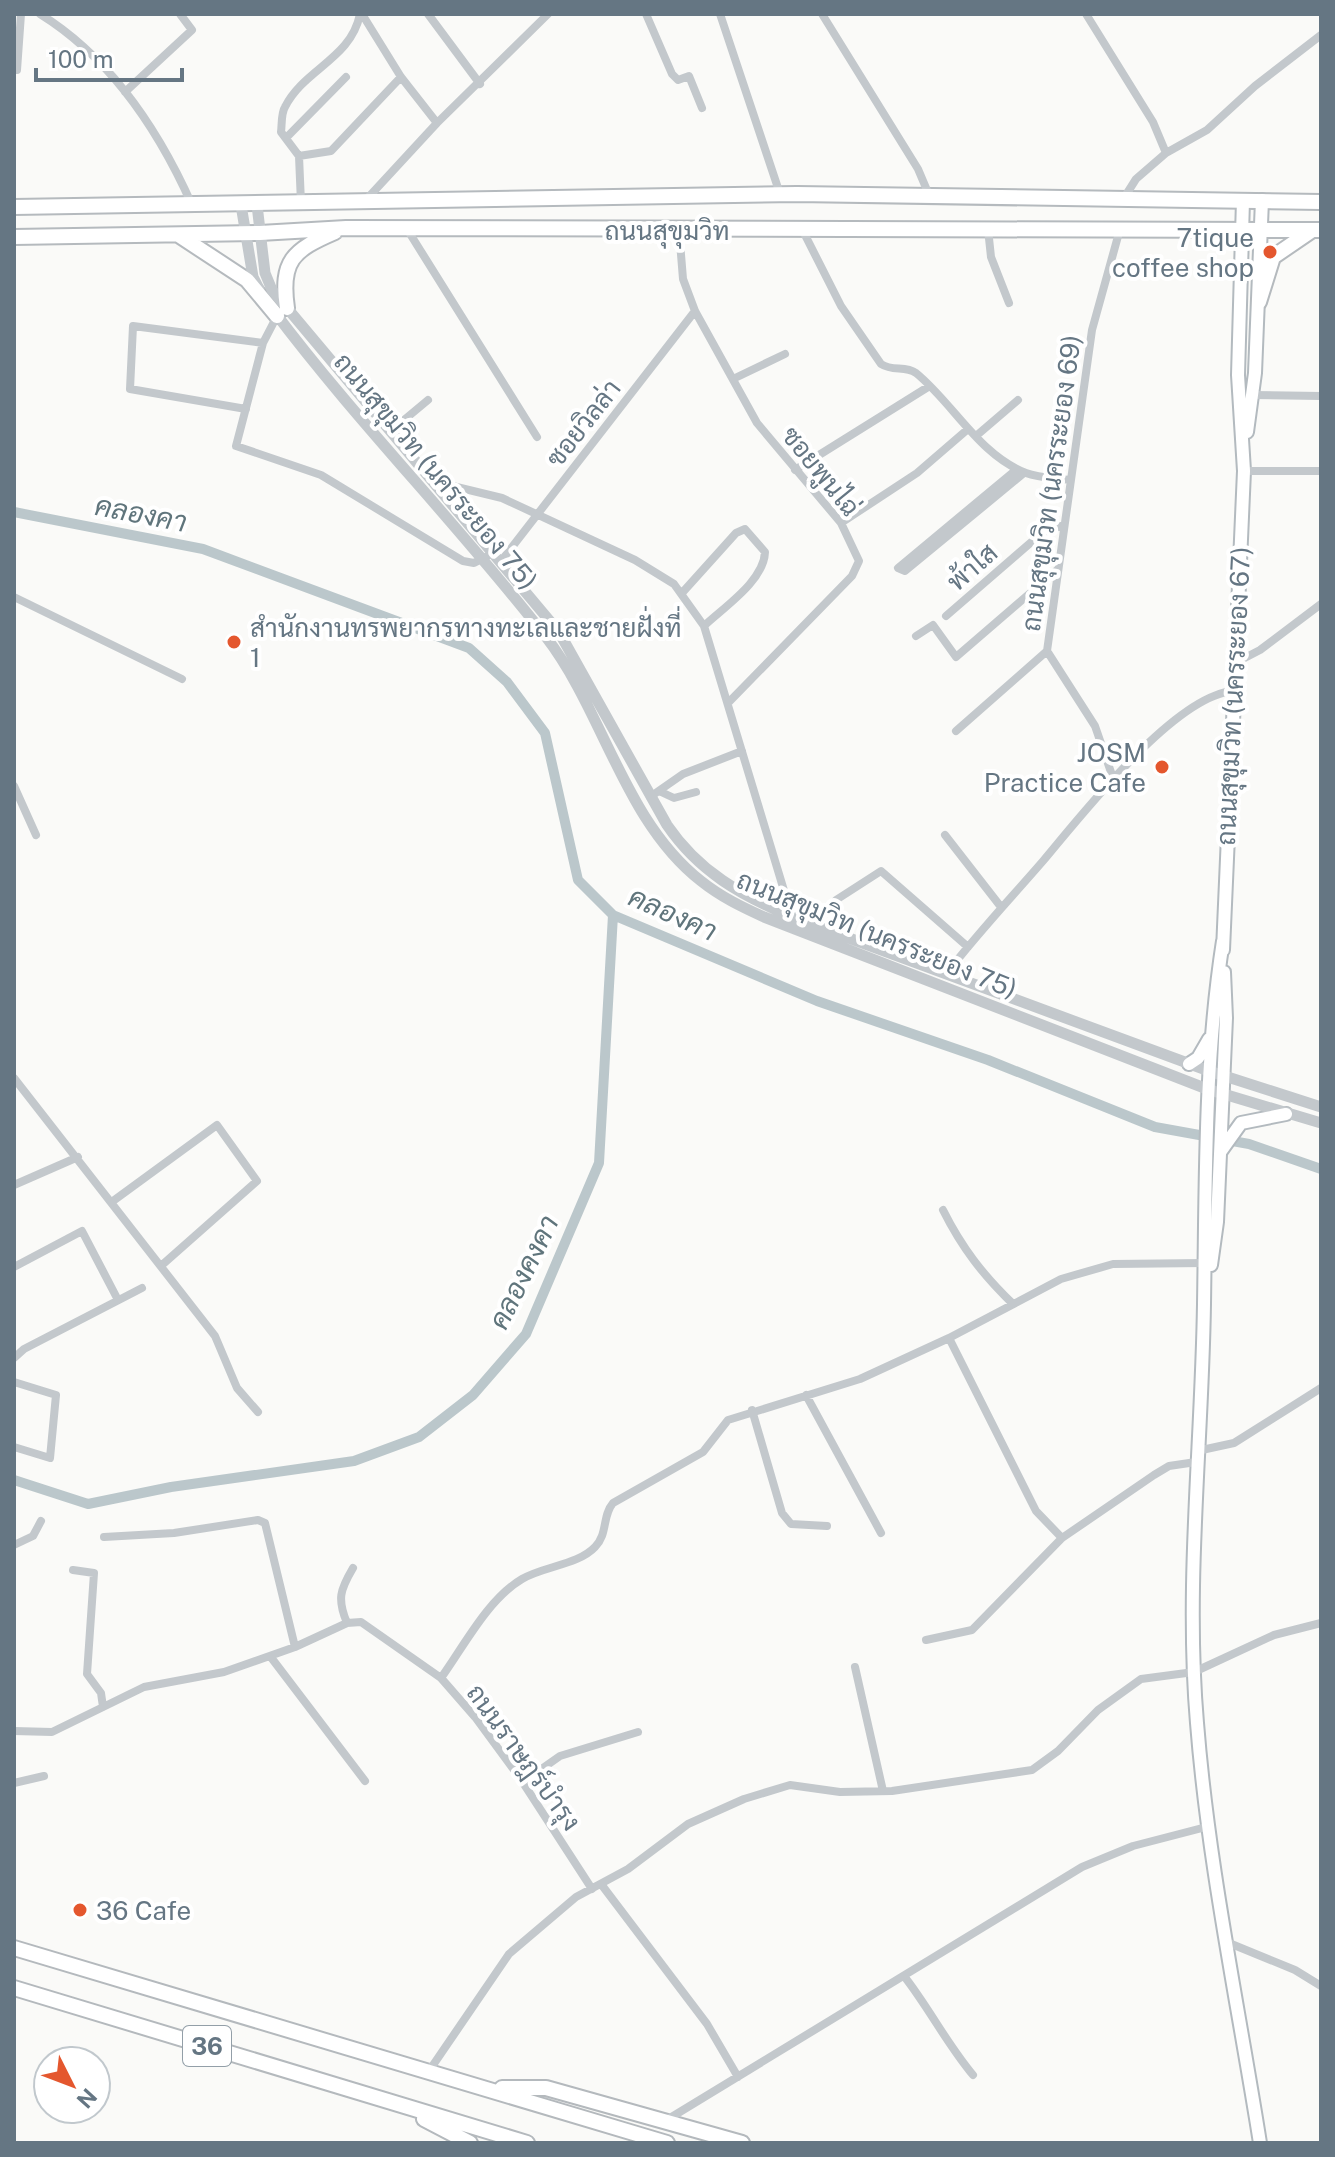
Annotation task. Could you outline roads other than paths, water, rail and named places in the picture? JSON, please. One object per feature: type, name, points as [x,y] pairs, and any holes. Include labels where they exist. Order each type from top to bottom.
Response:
[{"type":"main road","name":"ถนนสุขุมวิท","points":[[14,207],[780,194],[1321,202]]},
{"type":"main road","name":"ถนนสุขุมวิท (นครระยอง 67)","points":[[1204,1307],[1217,1222],[1226,1018],[1223,941],[1244,471],[1238,375],[1243,200]]},
{"type":"main road","name":"ถนนสุขุมวิท (นครระยอง 67)","points":[[1243,451],[1253,395],[1262,200]]},
{"type":"main road","name":"ถนนสุขุมวิท","points":[[14,237],[252,233],[346,228],[1316,230]]},
{"type":"main road","points":[[282,312],[283,285],[290,261],[311,242],[346,228]]},
{"type":"main road","points":[[1259,302],[1273,257],[1316,230]]},
{"type":"main road","points":[[174,233],[198,245],[247,280],[282,312]]},
{"type":"main road","name":"ถนนสุขุมวิท (นครระยอง 67)","points":[[1204,1307],[1203,1174],[1207,1089],[1210,1036],[1223,941]]},
{"type":"main road","points":[[1189,1064],[1198,1058],[1210,1036]]},
{"type":"main road","points":[[1220,1153],[1237,1128],[1248,1119],[1286,1114]]},
{"type":"main road","points":[[1204,1307],[1197,1457],[1194,1672],[1210,1826],[1260,2143]]},
{"type":"main road","name":"36","points":[[14,1948],[667,2143]]},
{"type":"main road","name":"36","points":[[14,1988],[527,2143]]},
{"type":"main road","name":"36","points":[[485,2088],[546,2088],[742,2143]]},
{"type":"main road","name":"36","points":[[400,2106],[470,2143]]},
{"type":"street","points":[[17,70],[21,14]]},
{"type":"street","points":[[125,92],[192,30],[180,14]]},
{"type":"street","points":[[361,14],[401,77],[437,123]]},
{"type":"street","points":[[301,204],[299,156],[281,132],[284,107],[344,49],[357,29],[361,14]]},
{"type":"street","points":[[428,14],[480,84]]},
{"type":"street","points":[[363,202],[437,123],[548,14]]},
{"type":"street","points":[[646,14],[672,74],[678,80],[689,76],[702,108]]},
{"type":"street","points":[[720,14],[780,194]]},
{"type":"street","points":[[822,14],[918,169],[929,195]]},
{"type":"street","points":[[1086,14],[1153,122],[1166,153]]},
{"type":"street","points":[[45,15],[125,92],[165,145],[192,206]]},
{"type":"street","points":[[1124,198],[1136,179],[1166,153],[1207,130],[1246,93],[1321,35]]},
{"type":"street","points":[[286,138],[346,77]]},
{"type":"street","points":[[299,156],[331,151],[401,77]]},
{"type":"street","name":"ถนนสุขุมวิท (นครระยอง 75)","points":[[241,205],[252,233]]},
{"type":"street","name":"ถนนสุขุมวิท (นครระยอง 75)","points":[[257,205],[252,233],[253,277],[548,640],[651,824],[672,853],[699,880],[725,899],[764,917],[1207,1089],[1321,1123]]},
{"type":"street","points":[[988,228],[991,257],[1009,303]]},
{"type":"street","points":[[407,229],[537,437]]},
{"type":"street","name":"ถนนสุขุมวิท (นครระยอง 69)","points":[[1113,778],[1095,726],[1047,651],[1092,330],[1120,229]]},
{"type":"street","name":"ซอยพูนไฉ่","points":[[679,230],[683,279],[695,311],[757,423],[841,523],[858,557],[855,573],[728,703]]},
{"type":"street","points":[[803,231],[841,306],[881,364],[889,369],[910,369],[972,432],[1021,471],[1069,480]]},
{"type":"street","name":"ซอยวิลล่า","points":[[484,560],[498,556],[539,512],[695,311]]},
{"type":"street","points":[[282,312],[263,343],[236,446],[321,475],[463,561],[484,560]]},
{"type":"street","name":"ถนนสุขุมวิท (นครระยอง 75)","points":[[282,312],[392,430],[559,632],[682,847],[708,872],[731,889],[792,917],[1189,1064],[1321,1107]]},
{"type":"street","points":[[246,409],[130,389],[133,326],[263,343]]},
{"type":"street","points":[[733,379],[785,354]]},
{"type":"street","points":[[795,470],[928,387]]},
{"type":"street","points":[[1253,395],[1321,396]]},
{"type":"street","points":[[392,430],[428,400]]},
{"type":"street","points":[[841,523],[1018,400]]},
{"type":"street","points":[[973,510],[905,571],[898,568],[1021,471]]},
{"type":"street","points":[[1244,471],[1321,471]]},
{"type":"street","points":[[436,482],[502,498],[539,512],[635,560],[666,578],[682,593],[704,626],[792,917]]},
{"type":"street","name":"พ้าใส","points":[[946,616],[1043,532],[1064,525]]},
{"type":"street","points":[[682,593],[736,533],[745,529],[765,552],[765,562],[751,582],[704,626]]},
{"type":"street","points":[[916,636],[933,625],[956,657],[1057,570]]},
{"type":"street","points":[[14,597],[182,679]]},
{"type":"street","points":[[1235,663],[1260,650],[1321,604]]},
{"type":"street","points":[[956,731],[1047,651]]},
{"type":"street","points":[[947,973],[1113,778],[1198,703],[1220,692],[1233,691]]},
{"type":"street","points":[[654,794],[683,774],[742,751]]},
{"type":"street","points":[[14,786],[36,835]]},
{"type":"street","points":[[654,794],[674,798],[696,792]]},
{"type":"street","points":[[945,835],[1001,907]]},
{"type":"street","points":[[836,900],[881,871],[968,947]]},
{"type":"street","points":[[14,1078],[113,1201],[215,1336],[237,1388],[258,1412]]},
{"type":"street","points":[[113,1201],[217,1125],[257,1181],[162,1265]]},
{"type":"street","points":[[14,1185],[78,1157]]},
{"type":"street","points":[[943,1210],[961,1246],[980,1272],[1013,1304]]},
{"type":"street","points":[[14,1267],[82,1231],[118,1300]]},
{"type":"street","points":[[441,1678],[509,1588],[535,1572],[592,1550],[600,1540],[606,1512],[613,1503],[703,1452],[721,1426],[752,1410],[860,1379],[949,1338],[1061,1279],[1098,1266],[1204,1263]]},
{"type":"street","points":[[14,1358],[24,1349],[142,1288]]},
{"type":"street","points":[[949,1338],[1036,1511],[1062,1538]]},
{"type":"street","points":[[14,1382],[56,1395],[50,1458],[14,1447]]},
{"type":"street","points":[[926,1640],[972,1630],[1062,1538],[1154,1475],[1169,1466],[1234,1443],[1321,1388]]},
{"type":"street","points":[[806,1395],[881,1533]]},
{"type":"street","points":[[752,1410],[782,1513],[791,1524],[827,1526]]},
{"type":"street","points":[[14,1545],[33,1536],[41,1521]]},
{"type":"street","points":[[104,1537],[265,1523],[295,1647]]},
{"type":"street","points":[[14,1731],[52,1732],[144,1687],[224,1672],[295,1647],[347,1623],[339,1602],[340,1592],[353,1568]]},
{"type":"street","points":[[73,1570],[94,1573],[87,1674],[101,1693],[103,1707]]},
{"type":"street","name":"ถนนราษฎร์บำรุง","points":[[347,1623],[354,1621],[371,1626],[441,1678],[523,1782],[597,1887],[707,2024],[738,2077]]},
{"type":"street","points":[[429,2071],[509,1954],[576,1897],[628,1869],[688,1824],[744,1799],[790,1785],[840,1792],[883,1791],[1032,1770],[1058,1751],[1098,1710],[1141,1679],[1194,1672],[1274,1635],[1321,1623]]},
{"type":"street","points":[[270,1656],[365,1781]]},
{"type":"street","points":[[855,1667],[883,1791]]},
{"type":"street","points":[[523,1782],[560,1756],[638,1732]]},
{"type":"street","points":[[14,1783],[44,1776]]},
{"type":"street","points":[[662,2122],[1082,1867],[1133,1846],[1210,1826]]},
{"type":"street","points":[[1229,1943],[1295,1970],[1321,1986]]},
{"type":"street","points":[[904,1976],[927,2007],[950,2047],[973,2075]]},
{"type":"waterway","name":"คลองคา","points":[[14,512],[203,549],[469,648],[507,682],[545,733],[578,880],[613,915],[817,1001],[988,1060],[1155,1127],[1249,1144],[1321,1169]]},
{"type":"waterway","name":"คลองคงคา","points":[[14,1480],[88,1504],[171,1487],[354,1461],[419,1437],[473,1395],[526,1334],[599,1163],[613,915]]},
{"type":"place","name":"7tique coffee shop","points":[[1270,252]]},
{"type":"place","name":"สำนักงานทรพยากรทางทะเลและชายฝั่งที่ 1","points":[[234,642]]},
{"type":"place","name":"JOSM Practice Cafe","points":[[1162,767]]},
{"type":"place","name":"36 Cafe","points":[[80,1910]]}]
